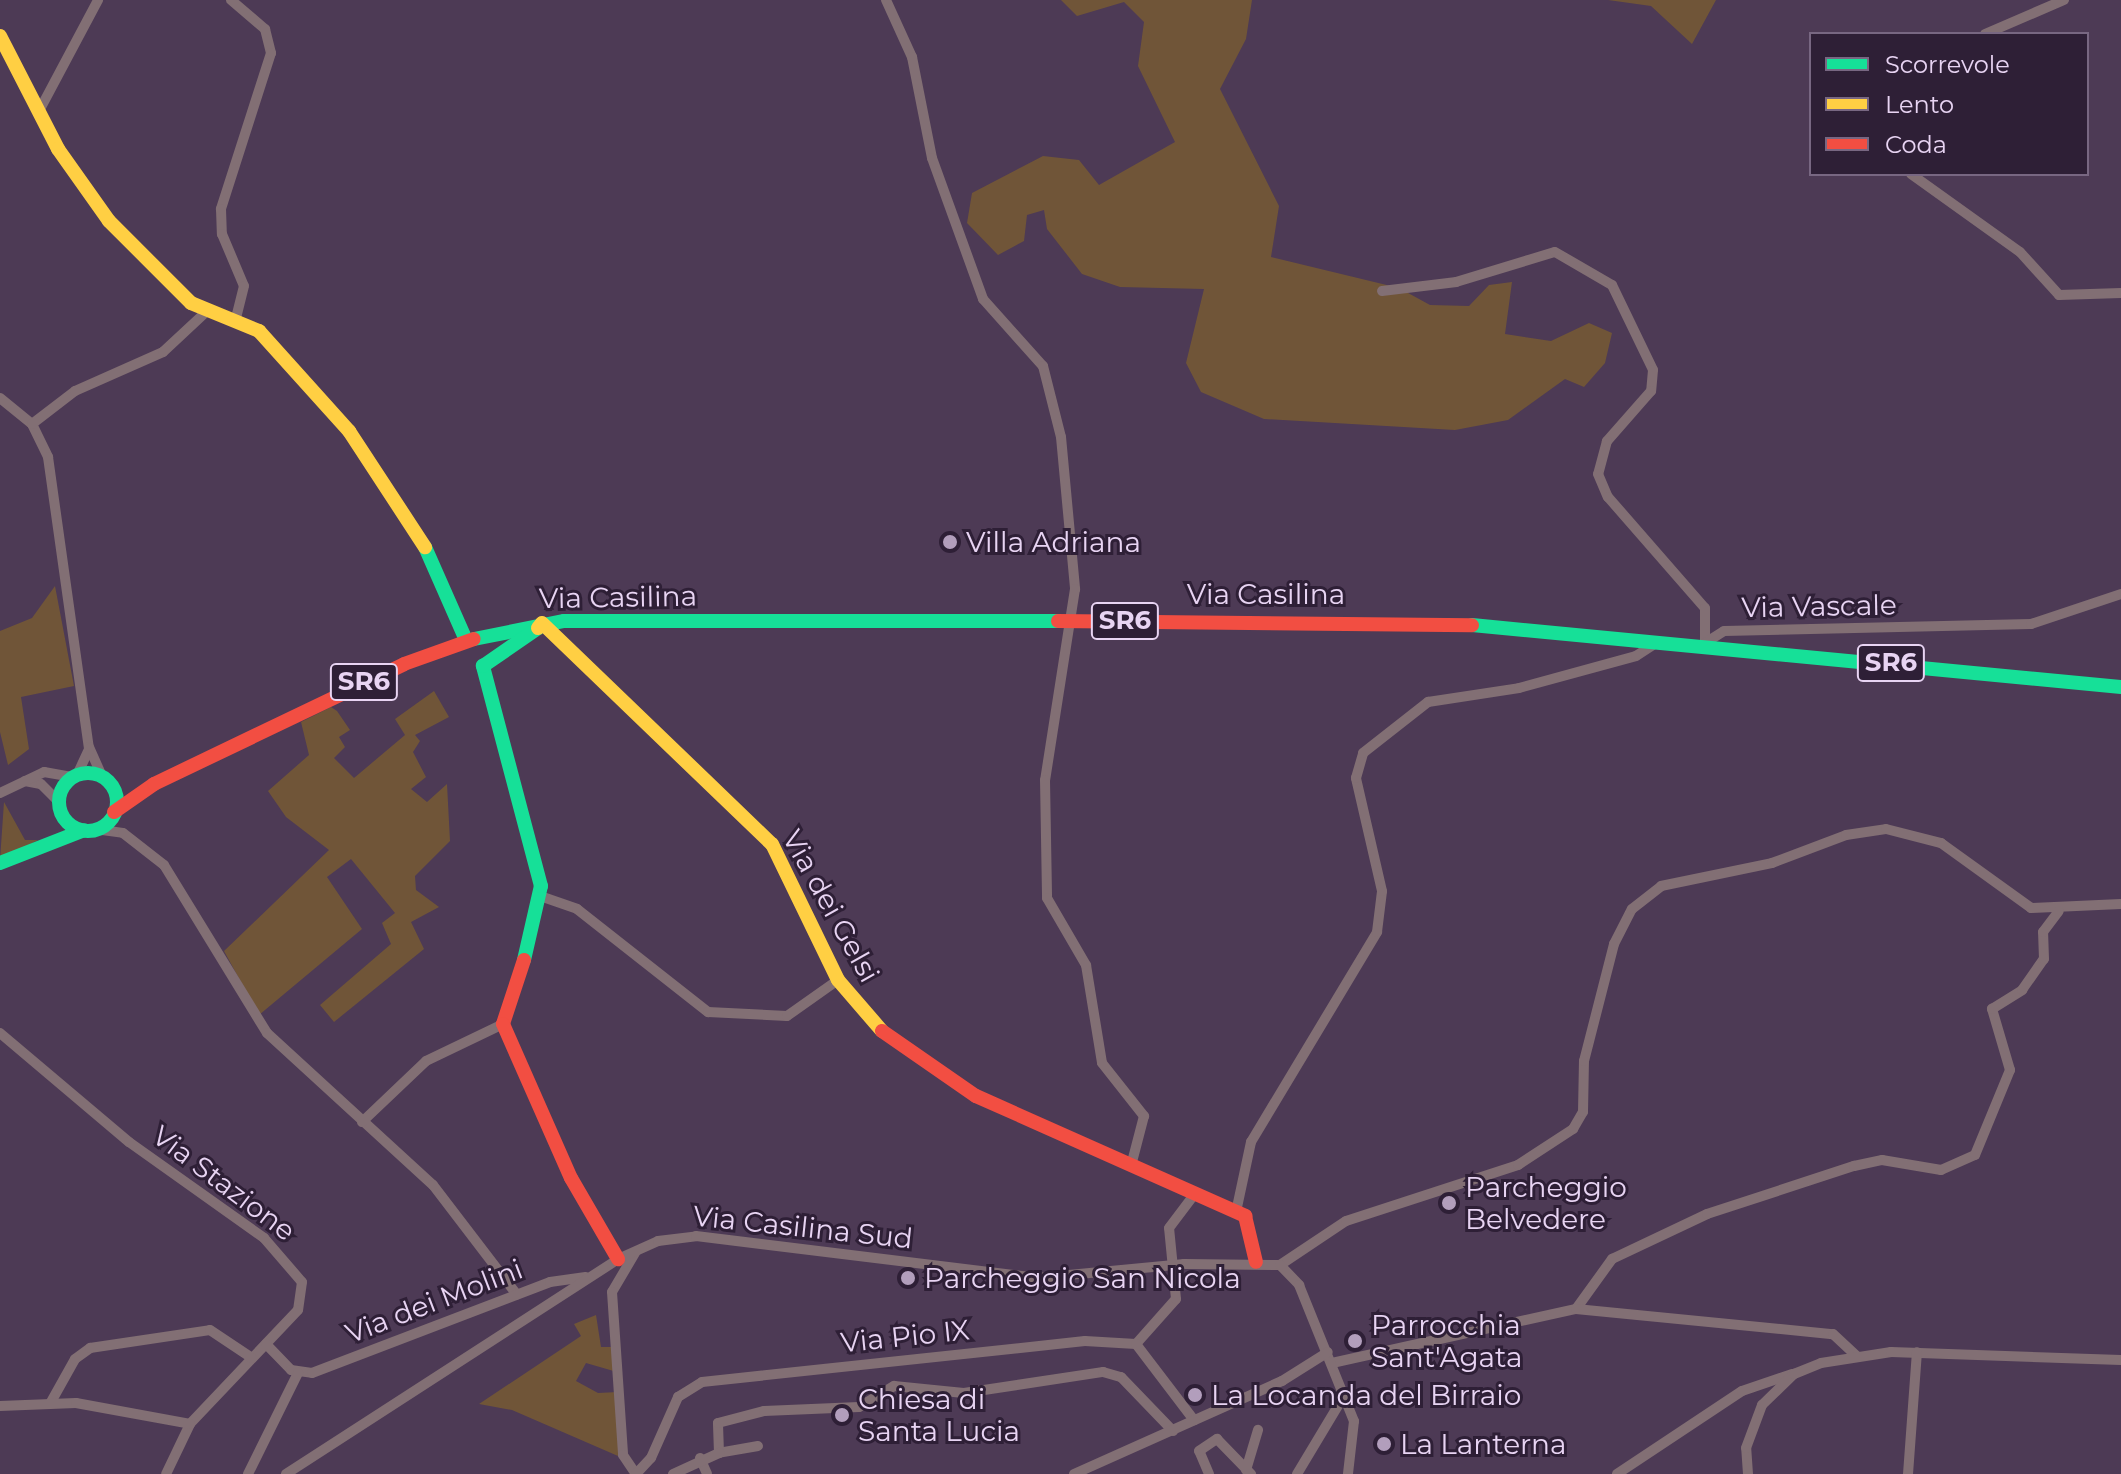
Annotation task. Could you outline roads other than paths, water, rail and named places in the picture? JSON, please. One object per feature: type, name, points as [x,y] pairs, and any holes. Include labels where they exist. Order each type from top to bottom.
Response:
[{"type":"street","points":[[38,113],[98,0]]},
{"type":"street","points":[[231,0],[265,29],[271,53],[221,209],[222,234],[244,286],[236,317]]},
{"type":"street","points":[[886,0],[912,57],[932,158],[983,299],[1047,374],[1070,489],[1072,621],[1045,780],[1047,898],[1086,965],[1102,1063],[1144,1116],[1131,1166]]},
{"type":"street","points":[[1990,32],[2064,0]]},
{"type":"street","points":[[0,36],[38,113],[109,221],[175,289],[207,311],[236,317],[270,341],[368,457],[421,537],[466,640]]},
{"type":"street","points":[[1914,176],[2020,252],[2059,295],[2121,293]]},
{"type":"street","name":"Via Vascale","points":[[1382,291],[1456,282],[1555,252],[1612,285],[1653,370],[1651,391],[1607,441],[1598,474],[1608,497],[1705,608],[1705,643]]},
{"type":"street","points":[[32,424],[75,391],[163,352],[207,311]]},
{"type":"street","points":[[0,398],[32,424],[47,451],[63,537],[89,747],[104,778],[123,833],[176,880],[267,1033],[442,1195],[517,1295]]},
{"type":"street","name":"Via Vascale","points":[[1705,643],[1724,631],[2031,624],[2121,594]]},
{"type":"street","name":"Via Casilina","points":[[89,830],[154,784],[466,640],[542,623],[1429,621],[1705,643],[2121,687]]},
{"type":"street","points":[[362,1122],[426,1061],[503,1024],[513,1010],[540,896],[520,785],[483,666],[531,639],[542,623]]},
{"type":"street","name":"Via dei Gelsi","points":[[542,623],[772,844],[838,980],[881,1030],[949,1081],[1236,1212]]},
{"type":"street","points":[[1256,1262],[1250,1224],[1236,1212],[1251,1142],[1377,932],[1382,891],[1356,778],[1363,753],[1433,700],[1525,686],[1636,656],[1662,639]]},
{"type":"street","points":[[33,844],[59,806],[89,747]]},
{"type":"street","points":[[0,793],[51,772],[74,776]]},
{"type":"street","name":"Via Casilina","points":[[74,776],[154,784]]},
{"type":"street","points":[[23,781],[41,784],[59,806],[89,830]]},
{"type":"street","points":[[1348,1474],[1356,1430],[1345,1394],[1296,1279],[1280,1265],[1346,1221],[1518,1165],[1573,1129],[1583,1112],[1584,1061],[1614,944],[1632,909],[1661,886],[1785,860],[1854,832],[1900,829],[1941,843],[2026,906],[2059,911],[2121,904]]},
{"type":"street","points":[[0,863],[33,844],[89,830],[123,833]]},
{"type":"street","points":[[540,896],[577,909],[641,967],[708,1012],[787,1016],[838,980]]},
{"type":"street","points":[[1576,1309],[1612,1259],[1707,1214],[1854,1166],[1882,1160],[1941,1170],[1975,1155],[2010,1070],[1992,1009],[2022,990],[2044,959],[2043,932],[2059,911]]},
{"type":"street","points":[[503,1024],[571,1178],[618,1259]]},
{"type":"street","name":"Via Stazione","points":[[0,1033],[290,1263],[303,1300],[190,1424],[166,1474]]},
{"type":"street","points":[[1194,1195],[1169,1228],[1176,1299],[1136,1344],[1194,1420]]},
{"type":"street","name":"Via Casilina Sud","points":[[286,1474],[618,1259],[639,1248],[683,1237],[728,1237],[1037,1278],[1174,1265],[1256,1262],[1280,1265]]},
{"type":"street","points":[[636,1474],[623,1455],[612,1288],[639,1248]]},
{"type":"street","name":"Via dei Molini","points":[[298,1373],[517,1295],[589,1277]]},
{"type":"street","points":[[1332,1363],[1576,1309],[1833,1334],[1857,1356]]},
{"type":"street","points":[[51,1402],[75,1359],[90,1348],[210,1330],[252,1358]]},
{"type":"street","name":"Via Pio IX","points":[[636,1474],[651,1458],[678,1397],[702,1382],[1085,1341],[1136,1344]]},
{"type":"street","points":[[248,1474],[298,1373],[266,1344]]},
{"type":"street","points":[[1074,1474],[1173,1431],[1328,1352]]},
{"type":"street","points":[[1908,1474],[1917,1352]]},
{"type":"street","points":[[1617,1474],[1742,1391],[1857,1356],[1917,1352],[2121,1360]]},
{"type":"street","points":[[719,1453],[718,1423],[727,1418],[854,1408],[894,1386],[964,1393],[1099,1372],[1121,1377],[1173,1431]]},
{"type":"street","points":[[1748,1474],[1753,1425],[1794,1374]]},
{"type":"street","points":[[1297,1474],[1345,1394]]},
{"type":"street","points":[[0,1406],[51,1402],[190,1424]]},
{"type":"street","points":[[1249,1472],[1258,1430]]},
{"type":"street","points":[[1209,1474],[1199,1451],[1217,1439],[1249,1472]]},
{"type":"street","points":[[673,1474],[700,1458],[758,1446]]},
{"type":"street","points":[[700,1458],[707,1474]]},
{"type":"street","points":[[1106,1462],[1109,1474]]},
{"type":"place","name":"Villa Adriana","points":[[950,542]]},
{"type":"place","name":"Parcheggio Belvedere","points":[[1449,1203]]},
{"type":"place","name":"Parcheggio San Nicola","points":[[908,1278]]},
{"type":"place","name":"Parrocchia Sant'Agata","points":[[1355,1341]]},
{"type":"place","name":"La Locanda del Birraio","points":[[1195,1395]]},
{"type":"place","name":"Chiesa di Santa Lucia","points":[[842,1415]]},
{"type":"place","name":"La Lanterna","points":[[1384,1444]]}]
